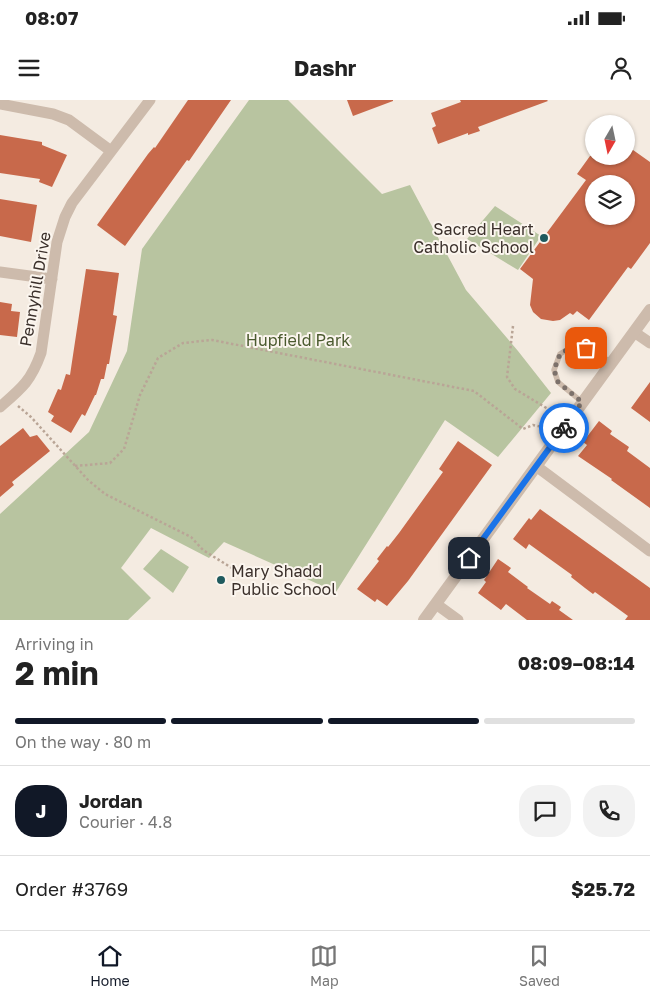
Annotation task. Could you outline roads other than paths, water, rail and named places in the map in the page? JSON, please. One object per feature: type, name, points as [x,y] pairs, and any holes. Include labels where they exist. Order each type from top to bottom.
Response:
[{"type":"street","name":"Pennyhill Drive","points":[[0,408],[27,383],[35,370],[41,353],[58,242],[65,217],[72,203],[150,100]]},
{"type":"street","points":[[0,104],[53,114],[68,120],[111,151]]},
{"type":"street","points":[[0,272],[52,279]]},
{"type":"street","points":[[424,620],[650,310]]},
{"type":"street","points":[[634,332],[650,343]]},
{"type":"street","points":[[536,466],[650,552]]},
{"type":"street","points":[[436,604],[458,620]]},
{"type":"lane","points":[[582,402],[558,382],[554,370],[560,354],[573,346],[580,347],[586,348],[612,362]]},
{"type":"place","name":"Sacred Heart Catholic School","points":[[544,238]]},
{"type":"place","name":"Mary Shadd Public School","points":[[221,580]]},
{"type":"park label","name":"Hupfield Park","points":[[298,340]]}]
